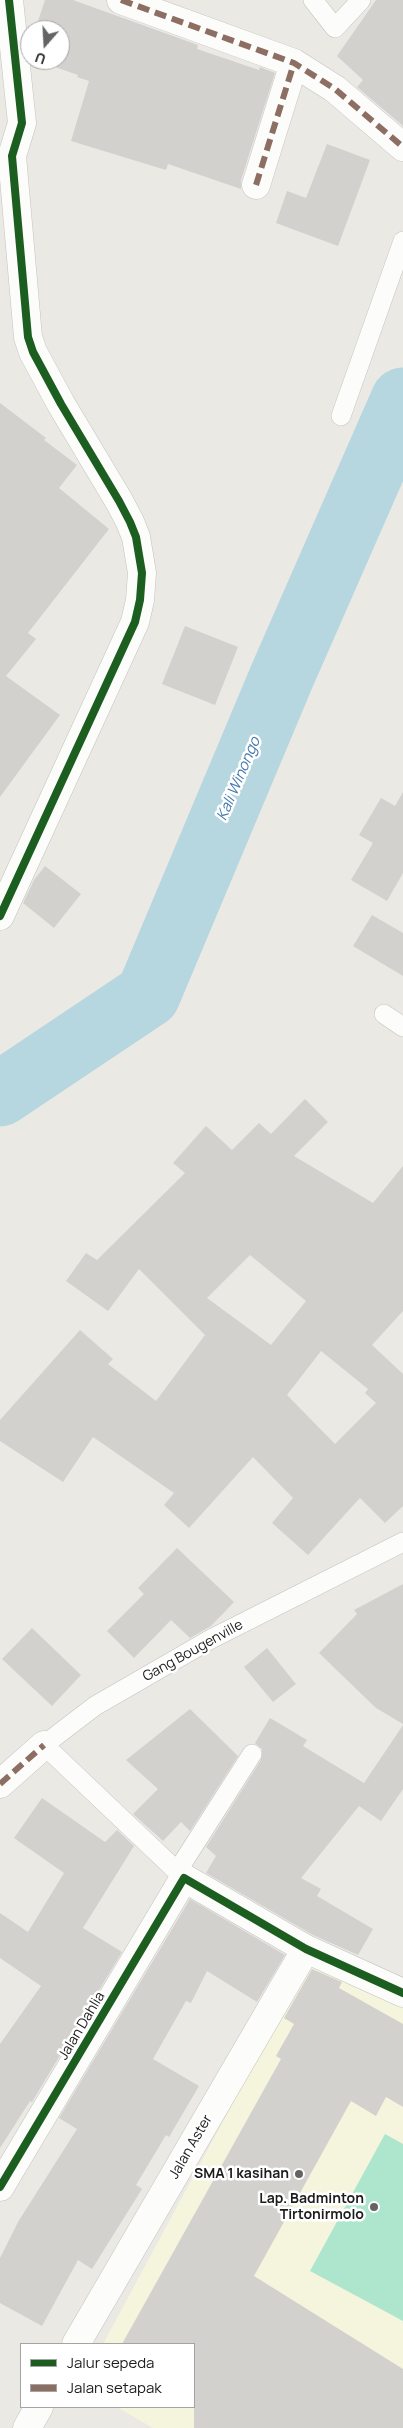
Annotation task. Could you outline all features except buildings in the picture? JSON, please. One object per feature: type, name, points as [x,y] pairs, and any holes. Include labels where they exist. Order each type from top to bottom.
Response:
[{"type":"street","points":[[0,916],[135,622],[140,600],[142,574],[136,537],[126,515],[61,404],[33,352],[28,337],[12,156],[22,123],[9,0]]},
{"type":"street","points":[[121,0],[294,63],[335,89],[403,147]]},
{"type":"street","points":[[256,185],[294,63]]},
{"type":"street","name":"Gang Bougenville","points":[[0,1784],[49,1750]]},
{"type":"street","points":[[181,1874],[306,1949],[403,1993]]},
{"type":"street","name":"Jalan Dahlia","points":[[0,2187],[181,1874]]},
{"type":"street","name":"Jalan Aster","points":[[77,2343],[306,1949]]},
{"type":"street","points":[[27,2428],[38,2408]]},
{"type":"lane","points":[[313,0],[335,28],[361,0]]},
{"type":"lane","points":[[341,416],[403,241]]},
{"type":"lane","points":[[384,1014],[403,1027]]},
{"type":"lane","name":"Gang Bougenville","points":[[49,1750],[95,1706],[211,1640],[403,1542]]},
{"type":"lane","points":[[49,1750],[181,1874],[252,1754]]},
{"type":"shaded area","name":"SMA 1 kasihan","points":[[309,1962],[403,2004],[403,2428],[153,2428],[119,2408],[195,2408],[195,2343],[104,2343]]},
{"type":"green space","name":"Lap. Badminton Tirtonirmolo","points":[[385,2134],[403,2144],[403,2321],[310,2271]]},
{"type":"waterway","name":"Kali Winongo","points":[[0,1094],[148,995],[282,676],[403,400]]},
{"type":"marked path","points":[[121,0],[294,63],[335,89],[403,147]]},
{"type":"marked path","points":[[256,185],[294,63]]},
{"type":"marked path","points":[[0,1784],[44,1745]]},
{"type":"cycle path","points":[[0,916],[135,622],[140,600],[142,573],[136,537],[130,522],[61,404],[33,352],[28,337],[12,156],[22,123],[9,0]]},
{"type":"cycle path","points":[[0,2187],[184,1878],[306,1949],[403,1993]]},
{"type":"place","name":"SMA 1 kasihan","points":[[299,2174]]},
{"type":"place","name":"Lap. Badminton Tirtonirmolo","points":[[374,2207]]}]
